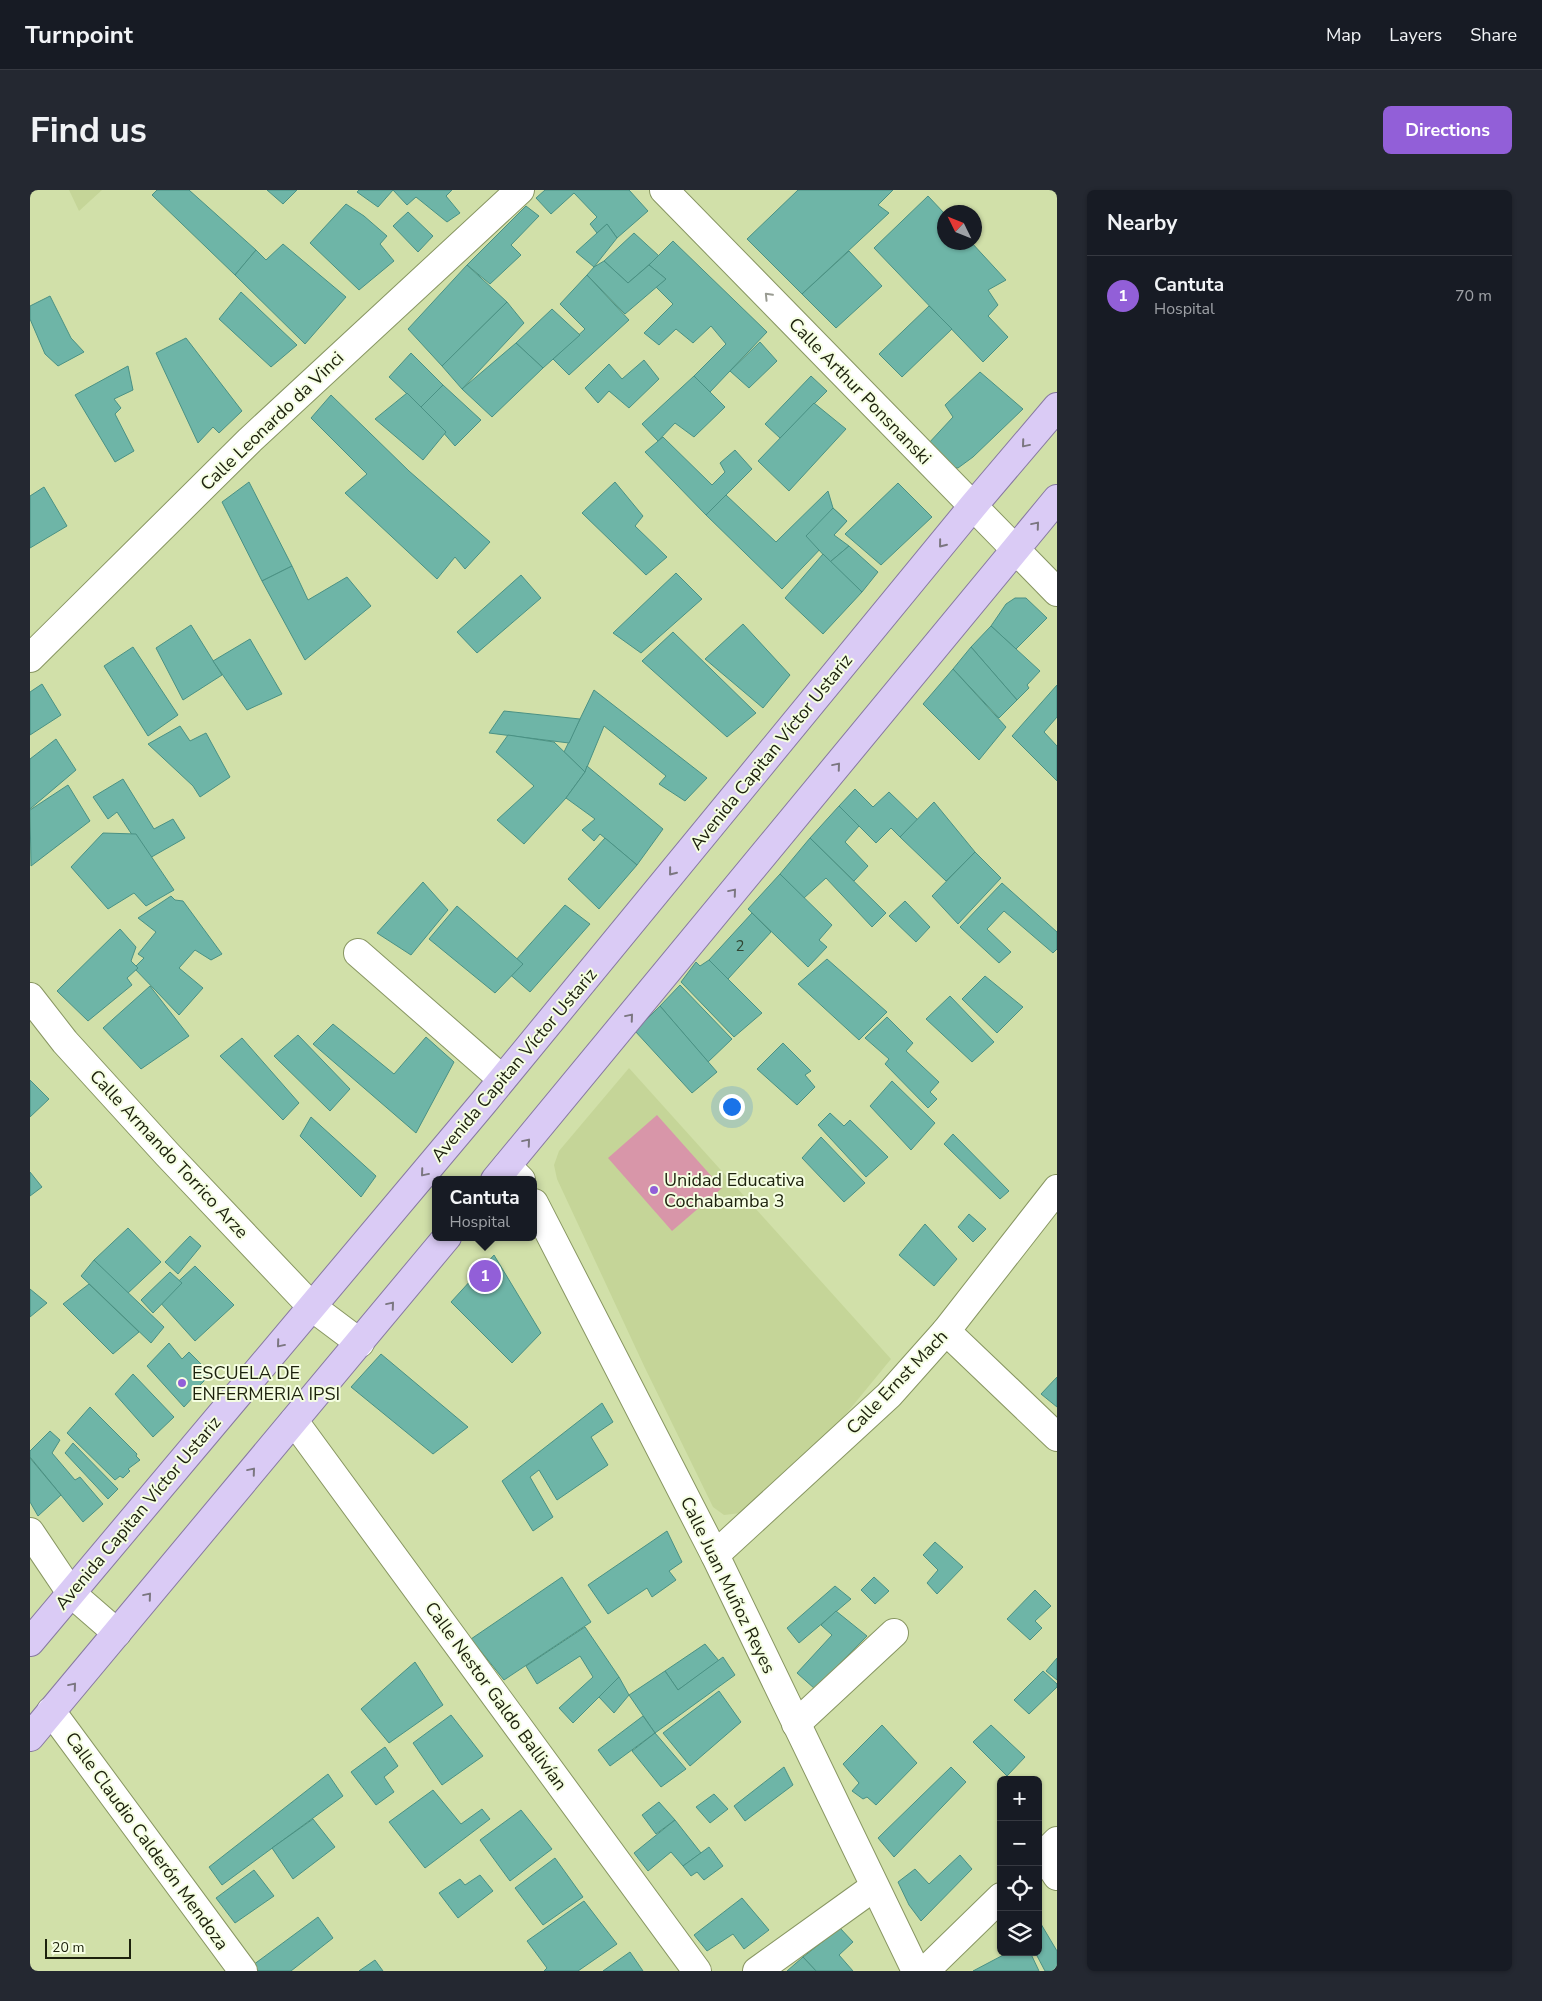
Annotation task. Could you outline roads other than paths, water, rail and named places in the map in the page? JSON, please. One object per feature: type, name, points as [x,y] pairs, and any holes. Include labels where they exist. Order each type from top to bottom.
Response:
[{"type":"main road","name":"Avenida Capitan Víctor Ustariz","points":[[30,1642],[502,1079],[973,506],[1057,407]]},
{"type":"main road","points":[[508,1175],[1057,500]]},
{"type":"main road","points":[[30,1736],[445,1241]]},
{"type":"street","name":"Calle Leonardo da Vinci","points":[[30,658],[250,440],[520,190]]},
{"type":"street","name":"Calle Arthur Ponsnanski","points":[[664,190],[1057,592]]},
{"type":"street","points":[[358,953],[502,1079]]},
{"type":"street","name":"Calle Armando Torrico Arze","points":[[30,997],[66,1042],[167,1154],[312,1307],[360,1343]]},
{"type":"street","name":"Calle Ernst Mach","points":[[715,1555],[889,1395],[946,1331],[1057,1189]]},
{"type":"street","name":"Calle Juan Muñoz Reyes","points":[[537,1209],[715,1555],[916,1971]]},
{"type":"street","points":[[946,1331],[1057,1437]]},
{"type":"street","name":"Calle Nestor Galdo Ballivían","points":[[294,1421],[697,1971]]},
{"type":"street","points":[[30,1532],[70,1593],[117,1633]]},
{"type":"street","points":[[796,1724],[894,1633]]},
{"type":"street","name":"Calle Claudio Calderón Mendoza","points":[[51,1711],[244,1971]]},
{"type":"street","points":[[757,1971],[874,1887]]},
{"type":"street","points":[[925,1971],[997,1901]]},
{"type":"place","name":"Unidad Educativa Cochabamba 3","points":[[654,1190]]},
{"type":"place","name":"Cantuta","points":[[485,1276]]},
{"type":"place","name":"ESCUELA DE ENFERMERIA IPSI","points":[[182,1383]]}]
